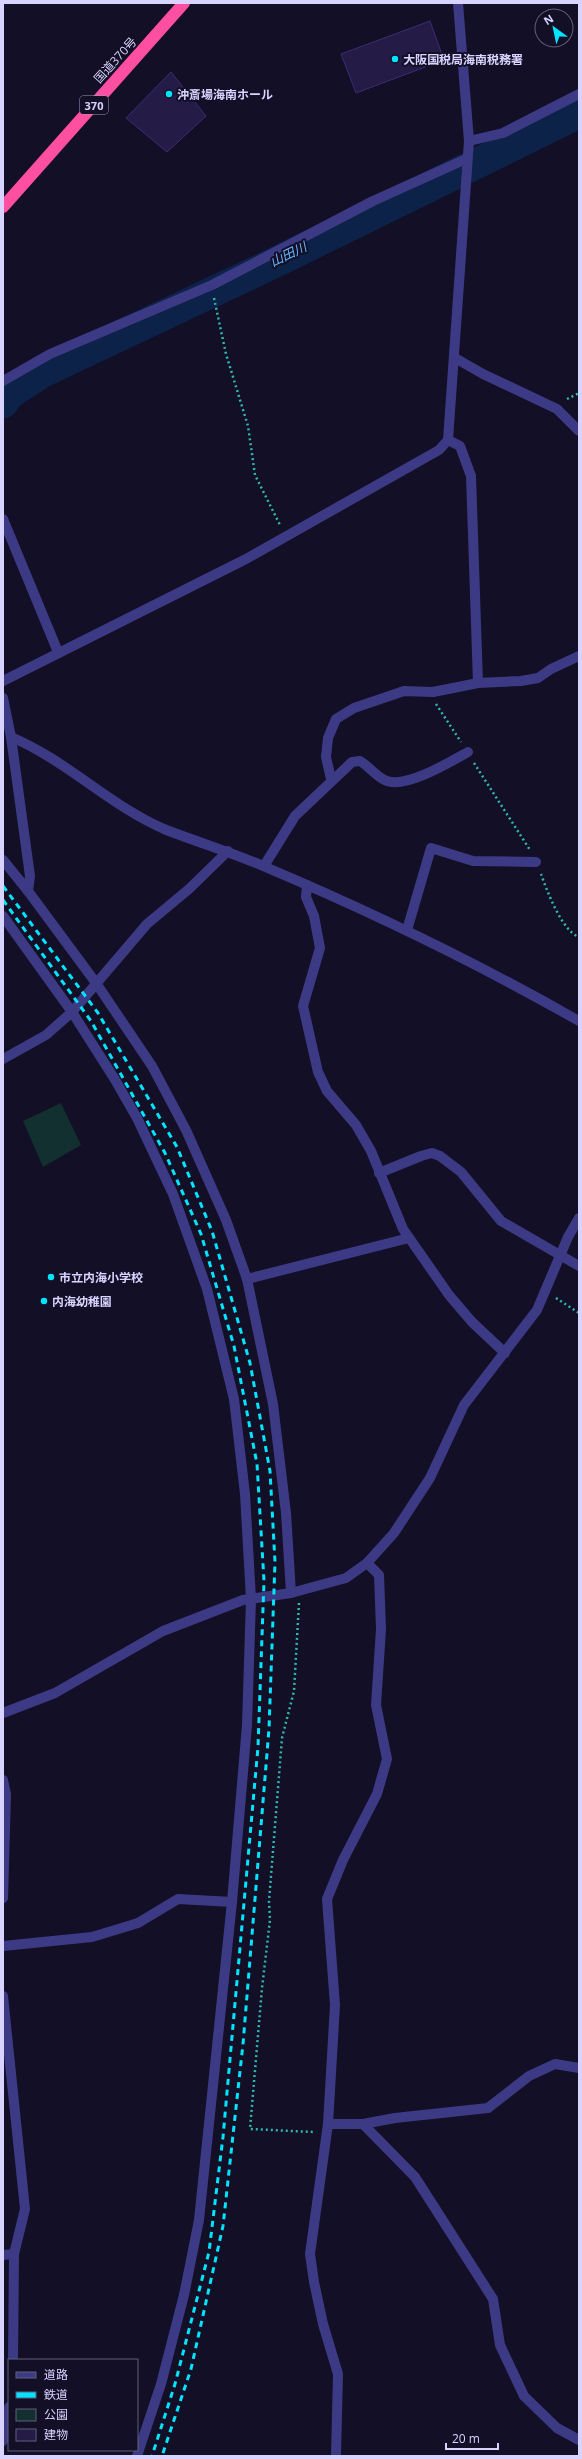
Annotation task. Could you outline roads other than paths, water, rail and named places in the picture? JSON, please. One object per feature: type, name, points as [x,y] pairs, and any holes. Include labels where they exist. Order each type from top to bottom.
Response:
[{"type":"highway","name":"国道370号","points":[[3,207],[184,3]]},
{"type":"street","points":[[3,681],[58,652],[172,597],[286,536],[439,450],[448,440],[455,358],[454,333],[468,141],[458,3]]},
{"type":"street","points":[[468,141],[503,133],[579,94]]},
{"type":"street","points":[[3,381],[50,354],[212,285],[373,201],[466,161]]},
{"type":"street","points":[[455,358],[558,409],[579,431]]},
{"type":"street","points":[[448,440],[460,446],[471,476],[478,683]]},
{"type":"street","points":[[4,524],[58,652]]},
{"type":"street","points":[[332,779],[326,757],[328,738],[336,719],[354,708],[404,691],[428,692],[478,683],[521,681],[538,678],[551,669],[579,656]]},
{"type":"street","points":[[3,698],[11,737],[30,876],[28,892]]},
{"type":"street","points":[[11,737],[35,747],[116,804],[164,828],[228,851],[307,884],[407,930],[496,974],[579,1021]]},
{"type":"street","points":[[264,866],[295,816],[332,779],[356,760],[363,763],[385,781],[398,783],[432,771],[468,752]]},
{"type":"street","points":[[407,930],[431,848],[473,861],[536,862]]},
{"type":"street","points":[[3,1059],[46,1035],[72,1012],[147,924],[189,889],[228,851]]},
{"type":"street","points":[[3,860],[96,983],[152,1066],[186,1130],[226,1220],[247,1279],[273,1404],[295,1592]]},
{"type":"street","points":[[307,884],[306,897],[314,916],[320,948],[303,1006],[318,1072],[327,1091],[356,1125],[371,1151],[403,1229],[449,1295],[472,1322],[505,1353]]},
{"type":"street","points":[[3,916],[72,1012],[137,1118],[173,1194],[207,1290],[234,1399],[245,1494],[251,1599],[247,1725],[232,1902],[198,2220],[184,2295],[160,2384],[137,2456]]},
{"type":"street","points":[[379,1173],[421,1156],[432,1153],[440,1156],[461,1172],[500,1221],[579,1266]]},
{"type":"street","points":[[3,1713],[55,1693],[162,1631],[251,1599],[295,1592],[346,1578],[367,1563],[394,1533],[430,1478],[464,1405],[537,1310],[560,1255],[579,1218]]},
{"type":"street","points":[[247,1279],[409,1238]]},
{"type":"street","points":[[336,2456],[338,2374],[318,2303],[310,2254],[328,2129],[335,2005],[327,1899],[343,1860],[377,1794],[386,1759],[376,1705],[381,1629],[379,1575],[367,1563]]},
{"type":"street","points":[[3,1780],[6,1794],[3,1898]]},
{"type":"street","points":[[3,1946],[92,1937],[138,1923],[178,1899],[232,1902]]},
{"type":"street","points":[[3,1996],[25,2209],[14,2254],[13,2359]]},
{"type":"street","points":[[328,2129],[395,2118],[488,2108],[529,2076],[555,2064],[579,2068]]},
{"type":"street","points":[[363,2124],[415,2178],[492,2298],[500,2345],[524,2396],[557,2428],[579,2440]]},
{"type":"street","points":[[3,2255],[14,2254]]},
{"type":"street","points":[[3,2441],[8,2413]]},
{"type":"waterway","name":"山田川","points":[[3,403],[9,394],[41,373],[280,260],[579,113]]},
{"type":"railway","points":[[3,886],[98,1013],[177,1147],[212,1231],[250,1363],[270,1471],[275,1562],[269,1729],[243,2044],[223,2226],[191,2369],[162,2456]]},
{"type":"railway","points":[[3,900],[91,1021],[165,1153],[201,1234],[234,1346],[257,1464],[264,1581],[258,1747],[223,2137],[209,2252],[175,2384],[152,2456]]},
{"type":"place","name":"大阪国税局海南税務署","points":[[395,59]]},
{"type":"place","name":"沖斎場海南ホール","points":[[169,94]]},
{"type":"place","name":"市立内海小学校","points":[[51,1277]]},
{"type":"place","name":"内海幼稚園","points":[[44,1301]]}]
